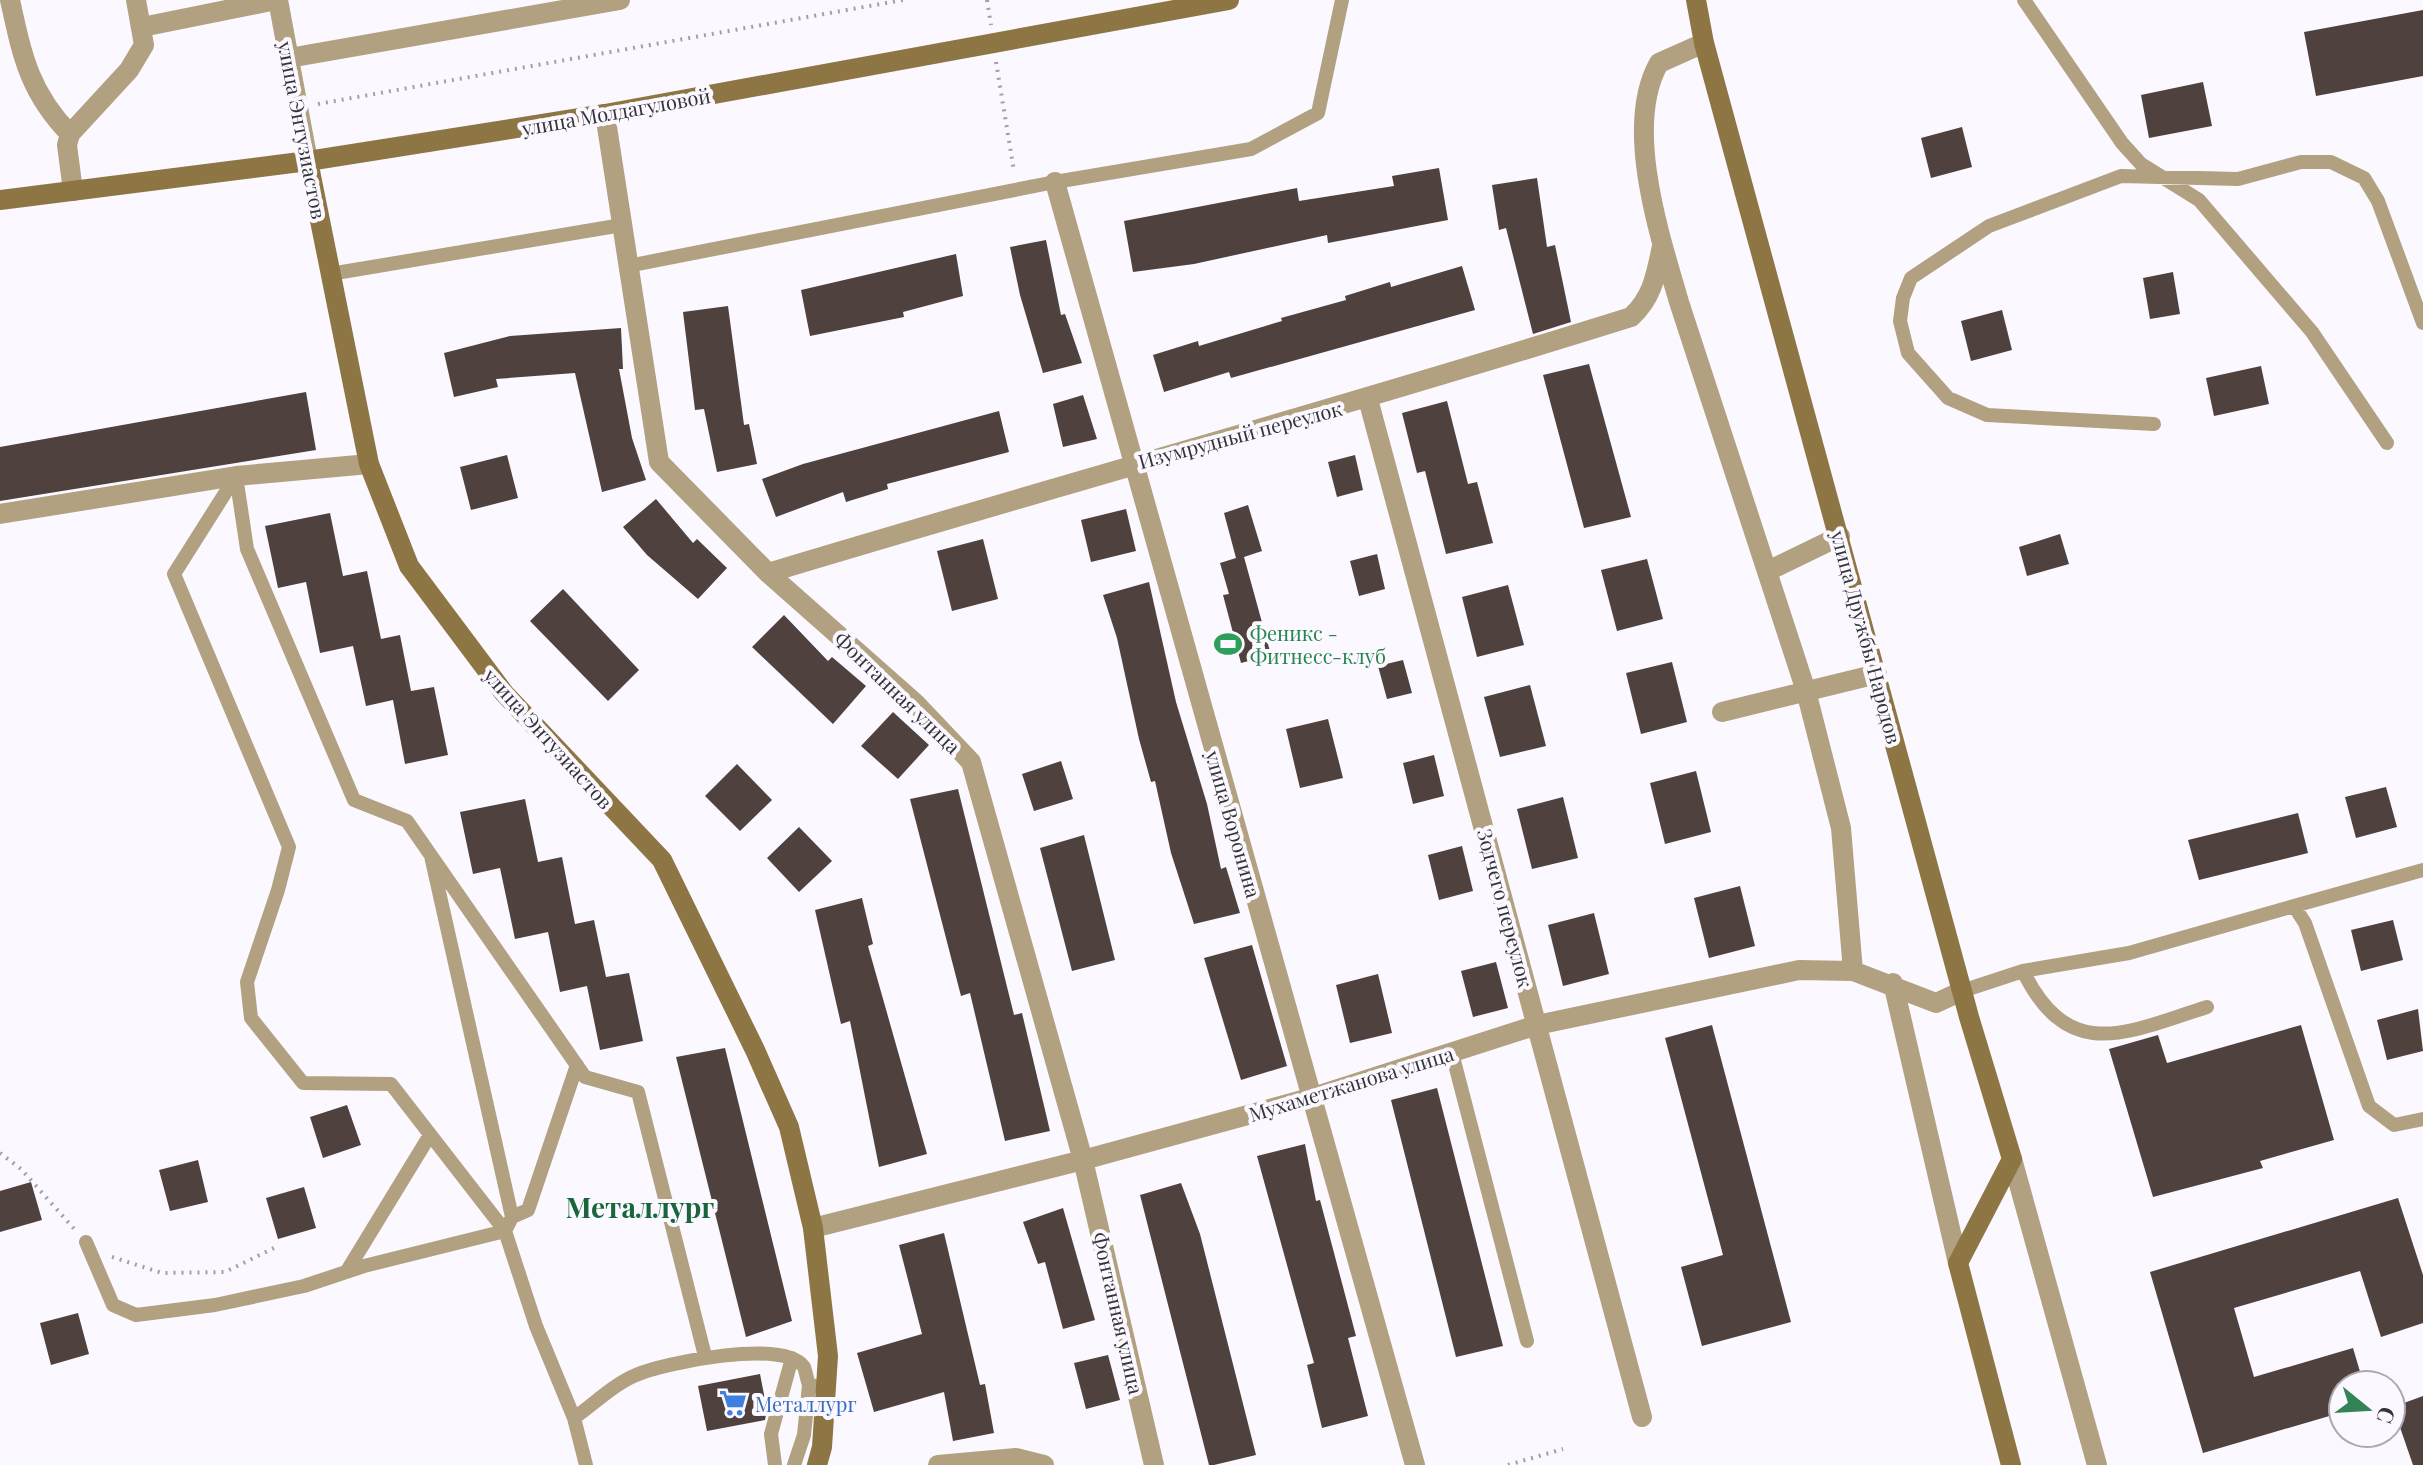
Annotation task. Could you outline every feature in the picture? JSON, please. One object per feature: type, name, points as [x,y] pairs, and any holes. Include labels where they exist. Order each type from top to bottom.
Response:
[{"type":"street","points":[[10,0],[25,69],[47,110],[70,134]]},
{"type":"street","points":[[73,191],[67,145],[70,134],[129,70],[144,45],[136,0]]},
{"type":"street","points":[[142,27],[277,0]]},
{"type":"street","name":"улица Энтузиастов","points":[[277,0],[369,464],[409,566],[504,693],[662,860],[789,1127],[813,1228],[828,1356],[818,1387],[817,1465]]},
{"type":"street","points":[[289,58],[568,4],[620,0]]},
{"type":"street","name":"улица Молдагуловой","points":[[0,200],[308,161],[605,114],[1229,0]]},
{"type":"street","name":"улица Дружбы Народов","points":[[1696,0],[1704,43],[1962,991],[2012,1159]]},
{"type":"street","points":[[1704,43],[1659,63],[1646,95],[1645,148],[1662,243],[1806,691],[1841,828],[1853,971]]},
{"type":"street","name":"Фонтанная улица","points":[[605,114],[659,462],[768,573],[915,703],[971,762],[1083,1160],[1154,1465]]},
{"type":"street","name":"улица Воронина","points":[[1055,182],[1415,1465]]},
{"type":"street","name":"Изумрудный переулок","points":[[768,573],[1133,463],[1368,399],[1631,317],[1645,304],[1653,288],[1662,243]]},
{"type":"street","name":"Зодчего переулок","points":[[1368,399],[1642,1417]]},
{"type":"street","points":[[0,514],[236,476],[369,464]]},
{"type":"street","points":[[1768,571],[1840,536]]},
{"type":"street","points":[[1722,712],[1877,674]]},
{"type":"street","name":"Мухаметжанова улица","points":[[813,1228],[1083,1160],[1310,1098],[1537,1025],[1799,970],[1853,971],[1893,983],[1936,1003],[1962,991]]},
{"type":"street","points":[[1893,983],[1958,1263],[2011,1465]]},
{"type":"street","points":[[1958,1263],[2012,1159]]},
{"type":"street","points":[[2012,1159],[2097,1465]]},
{"type":"street","points":[[938,1465],[1016,1458],[1044,1465]]},
{"type":"lane","points":[[628,266],[1055,182],[1251,149],[1318,113],[1342,0]]},
{"type":"lane","points":[[2024,0],[2122,143],[2141,164],[2199,200],[2312,332],[2387,443]]},
{"type":"lane","points":[[2154,424],[1987,415],[1948,398],[1908,353],[1900,321],[1903,298],[1911,278],[1989,226],[2121,176],[2163,180],[2238,179],[2301,162],[2331,162],[2348,167],[2364,178],[2378,201],[2423,323]]},
{"type":"lane","points":[[330,274],[622,225]]},
{"type":"lane","points":[[236,476],[247,549],[354,800],[407,821],[585,1077],[638,1092],[705,1356]]},
{"type":"lane","points":[[236,476],[174,574],[289,847],[247,982],[251,1018],[303,1083],[391,1084],[430,1135],[508,1224]]},
{"type":"lane","points":[[431,856],[508,1224],[536,1326],[574,1418],[586,1465]]},
{"type":"lane","points":[[1962,991],[2023,971],[2129,953],[2423,870]]},
{"type":"lane","points":[[2294,906],[2305,923],[2369,1106],[2394,1125],[2423,1119]]},
{"type":"lane","points":[[2023,971],[2038,1001],[2080,1032],[2117,1035],[2207,1007]]},
{"type":"lane","points":[[1452,1053],[1527,1341]]},
{"type":"lane","points":[[86,1242],[113,1305],[136,1315],[229,1302],[304,1286],[508,1224],[528,1210],[577,1065]]},
{"type":"lane","points":[[347,1271],[430,1135]]},
{"type":"lane","points":[[574,1418],[634,1376],[705,1356],[792,1358],[804,1367],[818,1387],[794,1465]]},
{"type":"lane","points":[[775,1465],[771,1434],[792,1358]]},
{"type":"path","points":[[298,107],[903,0]]},
{"type":"path","points":[[987,0],[1017,190]]},
{"type":"path","points":[[0,1153],[21,1169],[86,1242],[111,1257],[162,1273],[225,1272],[276,1247]]},
{"type":"path","points":[[1508,1465],[1563,1449]]},
{"type":"building","points":[[2423,10],[2423,76],[2316,96],[2304,32]]},
{"type":"building","points":[[2203,82],[2212,126],[2149,138],[2141,95]]},
{"type":"building","points":[[1962,127],[1972,167],[1931,178],[1921,138]]},
{"type":"building","points":[[1439,168],[1448,220],[1328,243],[1327,235],[1194,264],[1133,272],[1124,221],[1297,188],[1299,201],[1394,186],[1392,176]]},
{"type":"building","points":[[1537,178],[1547,247],[1555,245],[1571,322],[1533,334],[1506,228],[1499,230],[1492,185]]},
{"type":"building","points":[[1046,240],[1061,315],[1065,314],[1082,363],[1043,373],[1020,295],[1010,247]]},
{"type":"building","points":[[956,254],[963,296],[903,312],[904,317],[810,336],[801,290]]},
{"type":"building","points":[[1462,266],[1475,310],[1231,378],[1229,372],[1164,392],[1153,355],[1198,341],[1199,346],[1282,321],[1281,318],[1346,300],[1345,296],[1390,282],[1391,287]]},
{"type":"building","points":[[2173,272],[2180,314],[2150,319],[2143,278]]},
{"type":"building","points":[[728,306],[744,425],[749,424],[757,464],[717,472],[704,409],[695,410],[683,312]]},
{"type":"building","points":[[2002,310],[2012,350],[1971,361],[1961,321]]},
{"type":"building","points":[[621,328],[623,369],[619,369],[632,438],[646,480],[602,492],[575,373],[496,379],[498,387],[454,397],[444,353],[510,336]]},
{"type":"building","points":[[1589,364],[1631,517],[1584,528],[1543,375]]},
{"type":"building","points":[[2261,366],[2269,404],[2214,416],[2206,378]]},
{"type":"building","points":[[306,392],[316,450],[0,501],[0,447]]},
{"type":"building","points":[[1083,395],[1097,439],[1063,447],[1053,404]]},
{"type":"building","points":[[1447,401],[1468,484],[1477,482],[1493,543],[1446,554],[1425,471],[1417,473],[1402,413]]},
{"type":"building","points":[[999,411],[1009,452],[887,484],[888,489],[846,502],[843,492],[776,517],[762,479],[803,464]]},
{"type":"building","points":[[507,455],[518,498],[471,510],[460,467]]},
{"type":"building","points":[[1355,455],[1363,490],[1337,497],[1328,462]]},
{"type":"building","points":[[656,499],[693,543],[697,539],[727,568],[698,599],[647,555],[623,527]]},
{"type":"building","points":[[1248,505],[1262,551],[1244,557],[1271,655],[1241,663],[1223,595],[1229,594],[1220,563],[1236,558],[1224,513]]},
{"type":"building","points":[[1126,509],[1136,551],[1091,562],[1081,520]]},
{"type":"building","points":[[330,513],[343,576],[367,571],[381,639],[400,635],[411,691],[434,687],[448,755],[405,764],[393,700],[366,706],[353,646],[320,653],[306,582],[278,588],[265,526]]},
{"type":"building","points":[[2060,534],[2069,564],[2027,576],[2019,547]]},
{"type":"building","points":[[983,539],[998,599],[952,611],[937,551]]},
{"type":"building","points":[[1377,554],[1385,589],[1359,596],[1350,561]]},
{"type":"building","points":[[1647,559],[1663,619],[1617,631],[1601,570]]},
{"type":"building","points":[[1149,582],[1176,702],[1207,804],[1221,869],[1226,867],[1240,913],[1194,924],[1171,853],[1155,781],[1151,782],[1139,739],[1117,638],[1103,595]]},
{"type":"building","points":[[1508,585],[1524,645],[1477,657],[1462,597]]},
{"type":"building","points":[[563,589],[639,670],[608,701],[530,621]]},
{"type":"building","points":[[784,615],[828,661],[832,657],[866,686],[833,724],[752,647]]},
{"type":"building","points":[[1403,660],[1412,693],[1387,699],[1378,666]]},
{"type":"building","points":[[1672,662],[1687,722],[1641,734],[1626,673]]},
{"type":"building","points":[[1530,685],[1546,746],[1500,757],[1484,697]]},
{"type":"building","points":[[893,712],[929,745],[898,779],[861,746]]},
{"type":"building","points":[[1328,719],[1343,778],[1300,788],[1286,729]]},
{"type":"building","points":[[1434,755],[1444,796],[1413,804],[1403,763]]},
{"type":"building","points":[[1061,761],[1073,799],[1034,811],[1022,774]]},
{"type":"building","points":[[737,764],[772,800],[740,831],[705,796]]},
{"type":"building","points":[[1696,771],[1711,832],[1665,844],[1650,783]]},
{"type":"building","points":[[2386,787],[2397,827],[2356,838],[2345,797]]},
{"type":"building","points":[[958,789],[1014,1015],[1022,1013],[1050,1131],[1005,1141],[970,993],[961,996],[910,799]]},
{"type":"building","points":[[1563,797],[1578,858],[1532,869],[1517,809]]},
{"type":"building","points":[[525,799],[538,862],[562,857],[575,924],[594,920],[606,977],[629,973],[643,1041],[600,1050],[587,986],[560,992],[548,932],[515,939],[500,868],[473,874],[460,812]]},
{"type":"building","points":[[2298,813],[2308,853],[2199,880],[2188,840]]},
{"type":"building","points":[[799,827],[832,861],[799,892],[767,858]]},
{"type":"building","points":[[1084,835],[1115,960],[1072,971],[1040,848]]},
{"type":"building","points":[[1462,846],[1473,891],[1439,900],[1428,855]]},
{"type":"building","points":[[1740,886],[1755,946],[1709,958],[1694,898]]},
{"type":"building","points":[[862,898],[873,944],[868,946],[927,1154],[879,1167],[850,1021],[841,1024],[815,910]]},
{"type":"building","points":[[1594,913],[1609,974],[1563,986],[1548,925]]},
{"type":"building","points":[[2393,920],[2403,960],[2361,971],[2351,930]]},
{"type":"building","points":[[1252,945],[1287,1066],[1241,1080],[1204,958]]},
{"type":"building","points":[[1496,962],[1508,1008],[1473,1017],[1461,971]]},
{"type":"building","points":[[1378,974],[1392,1033],[1350,1043],[1336,985]]},
{"type":"building","points":[[2418,1009],[2423,1051],[2387,1060],[2377,1020]]},
{"type":"building","points":[[1712,1025],[1791,1322],[1702,1346],[1681,1267],[1723,1255],[1665,1038]]},
{"type":"building","points":[[2301,1025],[2334,1140],[2260,1161],[2263,1168],[2153,1197],[2109,1049],[2158,1035],[2167,1063]]},
{"type":"building","points":[[725,1048],[792,1321],[746,1337],[676,1057]]},
{"type":"building","points":[[1437,1088],[1503,1346],[1456,1357],[1391,1100]]},
{"type":"building","points":[[347,1105],[361,1145],[323,1158],[310,1117]]},
{"type":"building","points":[[1305,1144],[1316,1201],[1320,1200],[1356,1336],[1348,1338],[1368,1416],[1322,1428],[1307,1365],[1314,1363],[1257,1156]]},
{"type":"building","points":[[198,1160],[208,1202],[170,1211],[159,1170]]},
{"type":"building","points":[[31,1182],[42,1220],[0,1232],[0,1191]]},
{"type":"building","points":[[1181,1183],[1200,1234],[1256,1455],[1214,1465],[1209,1465],[1140,1195]]},
{"type":"building","points":[[304,1187],[316,1228],[278,1239],[266,1198]]},
{"type":"building","points":[[2398,1198],[2423,1275],[2423,1323],[2381,1337],[2360,1271],[2234,1308],[2254,1377],[2353,1348],[2359,1369],[2327,1369],[2327,1417],[2203,1453],[2150,1272]]},
{"type":"building","points":[[1063,1208],[1095,1320],[1063,1329],[1045,1262],[1038,1264],[1023,1222]]},
{"type":"building","points":[[944,1233],[980,1385],[985,1384],[994,1433],[953,1441],[944,1392],[874,1412],[857,1353],[922,1334],[899,1245]]},
{"type":"building","points":[[78,1313],[89,1354],[51,1365],[40,1323]]},
{"type":"building","points":[[1108,1355],[1120,1400],[1086,1409],[1074,1363]]},
{"type":"building","name":"Металлург","points":[[760,1374],[767,1410],[765,1420],[707,1431],[698,1386]]},
{"type":"building","points":[[2423,1396],[2423,1465],[2413,1465],[2407,1448],[2407,1402]]},
{"type":"place","name":"Феникс - Фитнесс-клуб","points":[[1228,644]]},
{"type":"place","name":"Металлург","points":[[733,1403]]},
{"type":"district","name":"Металлург","points":[[640,1206]]}]
